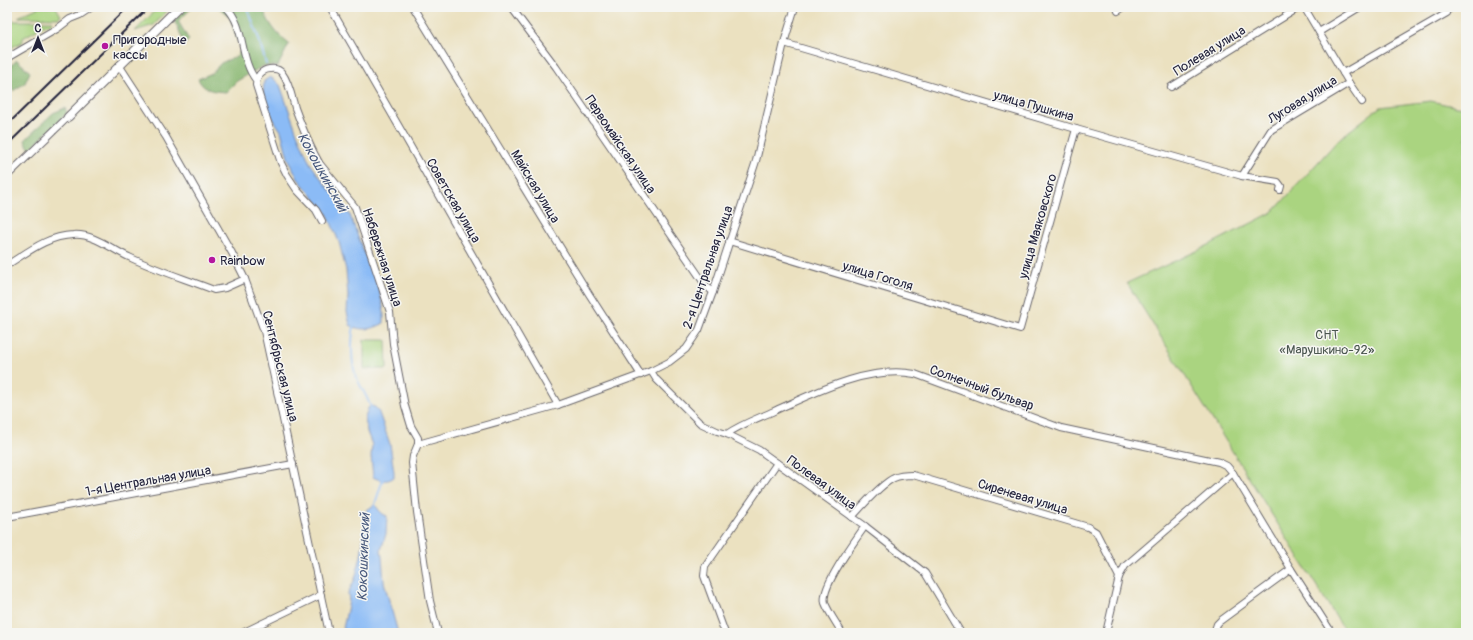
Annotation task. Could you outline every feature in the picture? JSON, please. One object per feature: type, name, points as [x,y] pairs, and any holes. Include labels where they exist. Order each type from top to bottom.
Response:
[{"type":"street","points":[[7,57],[57,29],[70,19],[80,16],[92,7]]},
{"type":"street","points":[[7,176],[179,7]]},
{"type":"street","points":[[226,7],[236,20],[248,68],[257,78],[256,85],[281,163],[294,187],[316,210],[322,221]]},
{"type":"street","name":"Советская улица","points":[[330,7],[558,405]]},
{"type":"street","name":"Майская улица","points":[[413,7],[589,294],[641,375]]},
{"type":"street","name":"Первомайская улица","points":[[511,7],[556,67],[599,132],[706,286],[713,292]]},
{"type":"street","name":"2-я Центральная улица","points":[[418,444],[558,405],[651,371],[669,362],[686,349],[699,330],[756,161],[784,43],[795,7]]},
{"type":"street","points":[[1118,11],[1124,7]]},
{"type":"street","name":"Полевая улица","points":[[1171,87],[1300,7]]},
{"type":"street","points":[[1304,7],[1362,102]]},
{"type":"street","points":[[1319,32],[1360,7]]},
{"type":"street","name":"Луговая улица","points":[[1343,73],[1447,13]]},
{"type":"street","name":"улица Пушкина","points":[[784,43],[1242,176],[1278,182],[1281,186],[1280,190]]},
{"type":"street","name":"Сентябрьская улица","points":[[119,65],[170,144],[232,253],[245,279],[264,331],[329,633]]},
{"type":"street","name":"Набережная улица","points":[[257,78],[263,71],[270,69],[277,70],[282,73],[287,82],[302,128],[316,157],[355,207],[390,312],[393,344],[405,406],[409,420],[418,438],[418,444]]},
{"type":"street","name":"Луговая улица","points":[[1242,176],[1271,130],[1349,83]]},
{"type":"street","name":"улица Маяковского","points":[[1020,330],[1076,129]]},
{"type":"street","points":[[7,265],[47,240],[68,235],[79,235],[88,236],[129,257],[214,290],[225,288],[245,279]]},
{"type":"street","name":"улица Гоголя","points":[[729,242],[1020,330]]},
{"type":"street","name":"Полевая улица","points":[[651,371],[656,379],[700,423],[751,446],[777,463],[865,526],[925,573],[961,633]]},
{"type":"street","name":"Солнечный бульвар","points":[[727,434],[812,394],[860,377],[892,372],[905,372],[915,374],[1061,428],[1219,462],[1227,466],[1233,472]]},
{"type":"street","points":[[418,444],[412,463],[430,601],[438,633]]},
{"type":"street","points":[[725,633],[704,576],[705,567],[777,463]]},
{"type":"street","name":"1-я Центральная улица","points":[[7,517],[293,464]]},
{"type":"street","points":[[1106,633],[1119,576],[1127,564],[1233,472],[1291,569],[1332,633]]},
{"type":"street","name":"Сиреневая улица","points":[[852,517],[890,481],[904,475],[913,475],[1088,528],[1096,532],[1119,576]]},
{"type":"street","points":[[842,633],[825,602],[825,592],[829,582],[865,526]]},
{"type":"street","points":[[1214,633],[1220,620],[1291,569]]},
{"type":"street","points":[[242,633],[321,595]]},
{"type":"green space","points":[[39,7],[56,7],[61,16],[58,18],[18,17]]},
{"type":"green space","points":[[159,7],[171,7],[154,25],[135,31]]},
{"type":"green space","points":[[188,7],[193,7],[178,21],[189,40],[185,44],[174,20]]},
{"type":"green space","points":[[218,7],[262,7],[273,27],[289,44],[278,66],[263,66],[237,81],[226,92],[213,91],[206,88],[198,79],[212,73],[221,63],[237,56],[242,48],[236,37],[230,17]]},
{"type":"green space","points":[[7,21],[52,21],[52,23],[45,25],[23,38],[22,42],[9,49],[7,47]]},
{"type":"green space","points":[[17,60],[30,72],[25,83],[13,91],[9,78],[9,71],[13,63]]},
{"type":"green space","name":"СНТ «Марушкино-92»","points":[[1431,101],[1466,109],[1466,633],[1346,633],[1127,283],[1199,250],[1273,212],[1339,139],[1380,107]]},
{"type":"green space","points":[[65,108],[67,113],[30,149],[25,140],[53,113]]},
{"type":"green space","points":[[364,340],[386,340],[387,369],[364,369]]},
{"type":"water","points":[[270,77],[280,85],[297,133],[310,163],[350,215],[363,250],[377,281],[384,311],[384,323],[380,325],[363,329],[350,325],[347,312],[348,296],[346,270],[339,242],[327,213],[298,179],[288,158],[281,131],[266,108],[263,95],[264,81]]},
{"type":"water","points":[[371,406],[378,410],[390,444],[394,477],[389,480],[381,480],[373,477],[371,456],[372,445],[367,432],[365,418],[368,408]]},
{"type":"water","points":[[374,505],[387,516],[386,534],[381,550],[384,582],[398,633],[342,633],[349,601],[348,593],[355,579],[361,556],[367,510]]},
{"type":"waterway","points":[[247,7],[259,39],[266,64]]},
{"type":"waterway","name":"Кокошкинский","points":[[354,326],[352,338],[354,371],[371,408]]},
{"type":"waterway","name":"Кокошкинский","points":[[374,507],[383,479]]},
{"type":"railway","points":[[7,125],[128,7]]},
{"type":"railway","points":[[7,145],[149,7]]},
{"type":"place","name":"Пригородные кассы","points":[[105,46]]},
{"type":"place","name":"Rainbow","points":[[212,260]]}]
